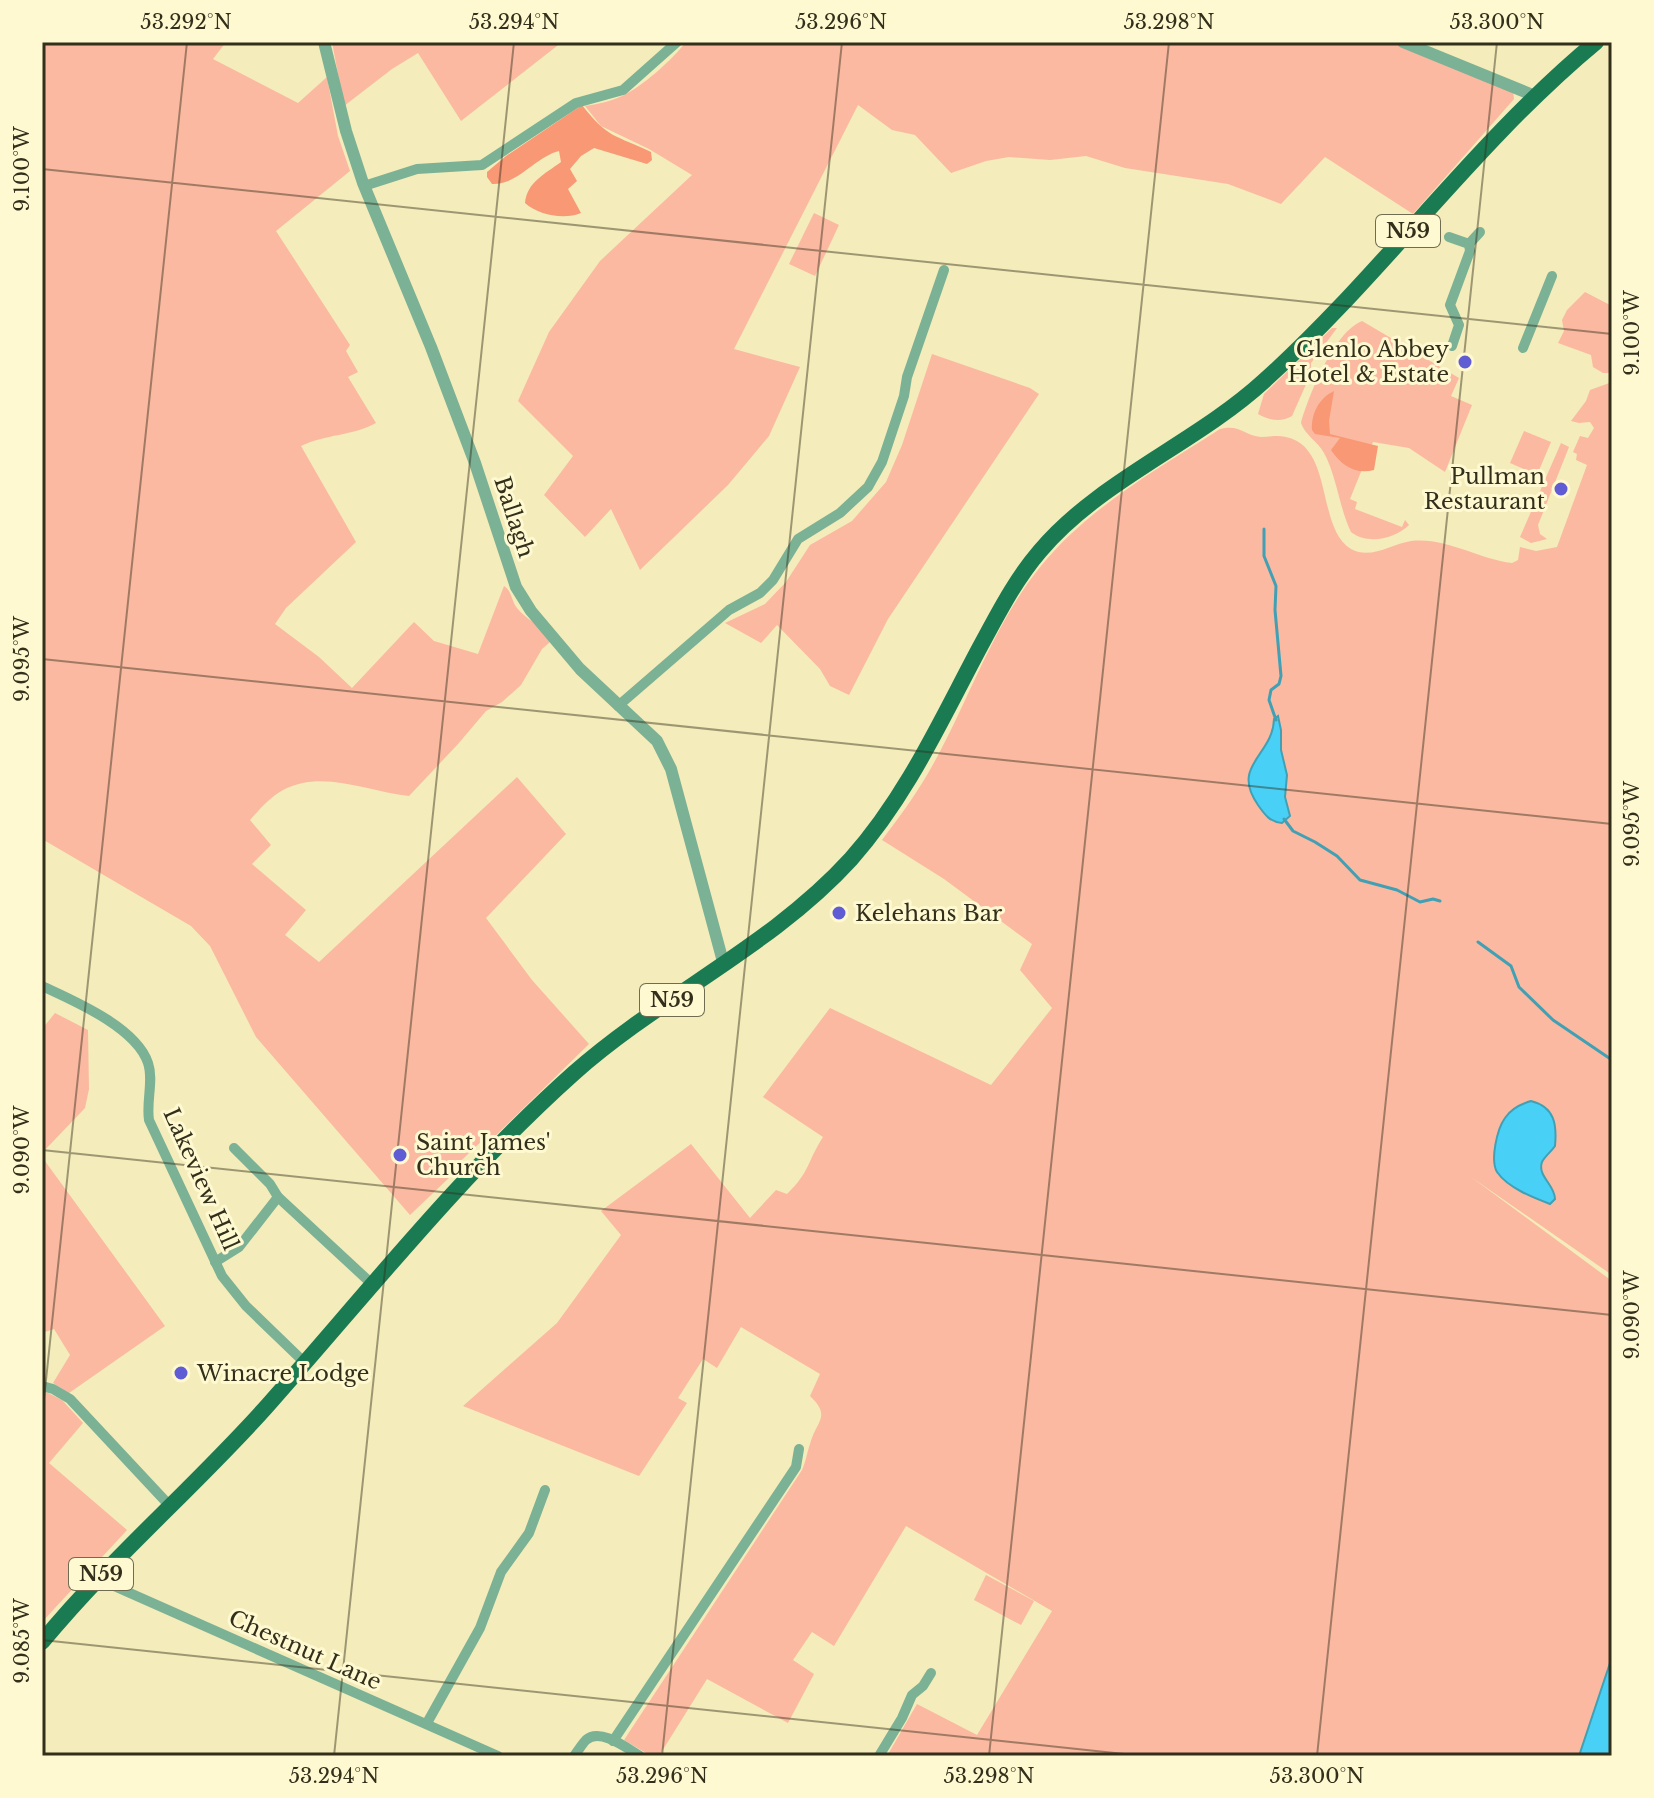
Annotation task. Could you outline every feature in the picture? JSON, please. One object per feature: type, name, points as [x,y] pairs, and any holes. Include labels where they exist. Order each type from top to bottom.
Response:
[{"type":"main road","name":"N59","points":[[42,1642],[96,1578],[234,1441],[461,1186],[579,1069],[638,1023],[727,964],[801,906],[846,863],[889,809],[918,765],[1004,604],[1042,549],[1092,503],[1221,416],[1280,367],[1535,96],[1596,42]]},
{"type":"street","name":"Ballagh","points":[[324,42],[346,131],[364,186],[475,463],[516,587],[531,611],[568,655],[657,741],[667,757],[722,958],[727,964]]},
{"type":"street","points":[[364,186],[417,169],[482,165],[576,103],[625,88],[677,42]]},
{"type":"street","points":[[1403,42],[1535,96]]},
{"type":"street","points":[[1469,244],[1480,232]]},
{"type":"street","points":[[1449,237],[1469,244]]},
{"type":"street","points":[[1452,346],[1459,325],[1450,305],[1470,251],[1469,244]]},
{"type":"street","points":[[618,706],[729,610],[760,593],[773,580],[798,539],[840,513],[868,487],[882,462],[944,270]]},
{"type":"street","points":[[1523,348],[1552,276]]},
{"type":"street","name":"Lakeview Hill","points":[[42,986],[112,1024],[144,1055],[150,1071],[149,1120],[215,1262],[246,1306],[304,1362]]},
{"type":"street","points":[[234,1148],[270,1184],[278,1197],[372,1284]]},
{"type":"street","points":[[215,1262],[239,1247],[278,1197]]},
{"type":"street","points":[[42,1386],[70,1399],[169,1505]]},
{"type":"street","points":[[613,1741],[796,1467],[799,1449]]},
{"type":"street","points":[[427,1723],[480,1628],[501,1572],[529,1533],[545,1490]]},
{"type":"street","name":"Chestnut Lane","points":[[96,1578],[498,1756]]},
{"type":"street","points":[[879,1756],[912,1695],[923,1686],[931,1673]]},
{"type":"street","points":[[574,1756],[587,1739],[594,1736],[613,1741],[640,1756]]},
{"type":"shaded area","points":[[42,42],[226,42],[213,59],[298,103],[327,77],[338,136],[350,171],[276,231],[350,345],[346,351],[358,372],[348,377],[376,423],[301,446],[356,542],[286,608],[275,624],[319,657],[352,688],[414,622],[434,641],[478,654],[504,586],[521,613],[548,636],[550,642],[542,649],[521,685],[486,711],[409,796],[330,782],[298,784],[278,793],[250,820],[271,845],[252,864],[306,910],[285,935],[319,962],[517,777],[566,834],[486,918],[532,980],[589,1044],[489,1142],[484,1139],[449,1172],[452,1175],[410,1215],[256,1037],[210,946],[191,926],[42,839]]},
{"type":"shaded area","points":[[332,42],[562,42],[461,121],[418,53],[344,106]]},
{"type":"shaded area","points":[[686,42],[1394,42],[1513,91],[1514,99],[1413,214],[1325,157],[1281,204],[1228,184],[1125,168],[1086,156],[1050,160],[1009,157],[951,173],[915,135],[892,130],[858,105],[734,349],[800,367],[769,436],[728,485],[640,570],[611,509],[585,537],[544,495],[573,456],[518,401],[549,332],[600,261],[692,175],[649,149],[601,126],[585,106],[613,100],[630,92],[673,57]]},
{"type":"shaded area","points":[[582,105],[606,130],[651,152],[652,160],[647,164],[594,148],[581,156],[570,169],[577,181],[568,189],[581,213],[574,215],[544,213],[525,203],[533,184],[561,162],[559,151],[510,180],[492,184],[487,172]]},
{"type":"shaded area","points":[[814,213],[839,225],[815,276],[789,264]]},
{"type":"shaded area","points":[[1585,292],[1612,306],[1612,373],[1603,373],[1593,367],[1591,355],[1558,343],[1564,331],[1562,320],[1567,310]]},
{"type":"shaded area","points":[[1362,321],[1459,378],[1451,396],[1472,405],[1445,472],[1409,448],[1373,442],[1350,499],[1357,502],[1355,509],[1402,527],[1405,520],[1409,525],[1381,539],[1365,538],[1351,532],[1328,462],[1301,423],[1324,366],[1342,338]]},
{"type":"shaded area","points":[[1332,328],[1337,328],[1311,363],[1311,373],[1292,416],[1275,420],[1258,414],[1264,394]]},
{"type":"shaded area","points":[[932,354],[1030,388],[1039,394],[888,619],[849,695],[830,686],[820,669],[777,625],[761,643],[725,623],[765,604],[786,582],[810,545],[852,521],[886,482],[902,445]]},
{"type":"shaded area","points":[[1612,382],[1612,1275],[1471,1177],[1612,1281],[1612,1657],[1579,1756],[887,1756],[917,1704],[977,1735],[1052,1611],[906,1526],[834,1646],[812,1632],[793,1660],[814,1674],[788,1723],[707,1679],[659,1756],[651,1756],[624,1740],[802,1470],[821,1414],[810,1396],[820,1374],[741,1327],[717,1368],[703,1359],[678,1398],[687,1403],[639,1476],[463,1406],[557,1323],[621,1235],[601,1211],[691,1144],[750,1218],[776,1190],[787,1194],[804,1173],[823,1137],[763,1097],[830,1008],[991,1085],[1052,1008],[1020,970],[1032,944],[944,879],[882,840],[927,775],[1023,590],[1060,545],[1102,507],[1220,429],[1227,428],[1261,437],[1286,437],[1301,444],[1318,471],[1340,539],[1351,549],[1366,553],[1411,541],[1437,542],[1512,563],[1518,560],[1520,547],[1536,551],[1557,547],[1587,465],[1576,460],[1577,454],[1573,452],[1580,436],[1588,438],[1594,428],[1590,422],[1571,421],[1590,390]]},
{"type":"shaded area","points":[[1334,391],[1330,434],[1378,446],[1374,470],[1355,470],[1344,464],[1331,450],[1340,438],[1315,434],[1312,430],[1317,407]]},
{"type":"shaded area","points":[[1524,431],[1551,442],[1537,475],[1510,463]]},
{"type":"shaded area","points":[[1561,443],[1569,447],[1538,525],[1540,534],[1547,539],[1531,543],[1520,537]]},
{"type":"shaded area","points":[[55,1013],[88,1030],[89,1089],[85,1108],[42,1153],[42,1029]]},
{"type":"shaded area","points":[[42,1157],[165,1326],[69,1393],[53,1383],[70,1355],[54,1329],[42,1333]]},
{"type":"shaded area","points":[[42,1390],[62,1400],[83,1423],[49,1463],[127,1530],[42,1622]]},
{"type":"shaded area","points":[[986,1575],[1034,1601],[1021,1625],[974,1600]]},
{"type":"water","points":[[1278,716],[1287,775],[1285,797],[1290,816],[1282,823],[1271,820],[1263,812],[1251,791],[1249,780],[1250,770]]},
{"type":"water","points":[[1531,1101],[1550,1112],[1555,1124],[1555,1146],[1541,1167],[1554,1194],[1555,1199],[1550,1204],[1514,1188],[1495,1167],[1495,1145],[1502,1123],[1513,1109]]},
{"type":"water","points":[[1612,1657],[1612,1756],[1579,1756]]},
{"type":"waterway","points":[[1264,529],[1264,556],[1276,586],[1281,676],[1279,684],[1271,690],[1269,700],[1276,720]]},
{"type":"waterway","points":[[1284,819],[1293,831],[1337,856],[1360,880],[1397,890],[1420,902],[1440,901]]},
{"type":"waterway","points":[[1478,942],[1511,966],[1519,987],[1553,1020],[1612,1060]]},
{"type":"place","name":"Glenlo Abbey Hotel & Estate","points":[[1465,362]]},
{"type":"place","name":"Pullman Restaurant","points":[[1561,489]]},
{"type":"place","name":"Kelehans Bar","points":[[839,913]]},
{"type":"place","name":"Saint James' Church","points":[[400,1155]]},
{"type":"place","name":"Winacre Lodge","points":[[181,1373]]}]
